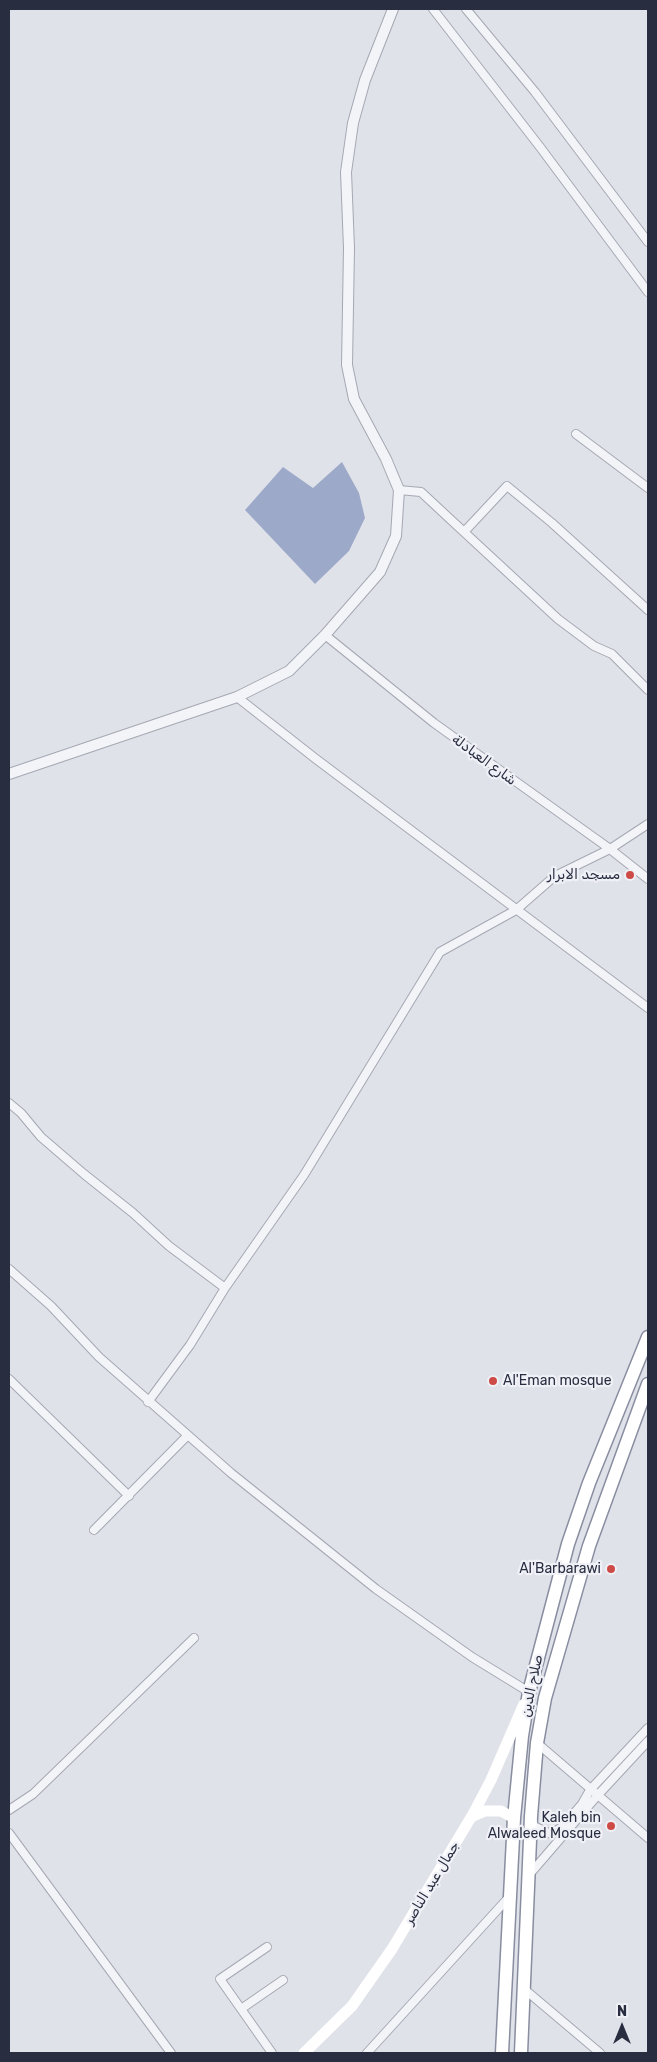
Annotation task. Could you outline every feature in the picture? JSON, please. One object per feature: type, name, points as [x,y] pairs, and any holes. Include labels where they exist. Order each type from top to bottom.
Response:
[{"type":"highway","name":"صلاح الدين","points":[[502,2053],[514,1818],[522,1736],[529,1692],[568,1544],[592,1475],[648,1337]]},
{"type":"highway","name":"صلاح الدين","points":[[520,2053],[530,1816],[537,1743],[545,1698],[566,1621],[611,1482],[648,1384]]},
{"type":"highway","points":[[592,1475],[599,1486],[611,1482]]},
{"type":"main road","name":"جمال عبد الناصر","points":[[304,2053],[358,1999],[392,1949],[491,1780],[529,1692]]},
{"type":"main road","points":[[471,1817],[485,1811],[501,1812],[514,1818]]},
{"type":"street","points":[[9,774],[237,697],[289,670],[324,635],[380,572],[396,536],[399,490],[386,459],[354,399],[347,365],[349,248],[346,172],[353,123],[365,80],[393,9]]},
{"type":"street","points":[[433,9],[540,147],[648,292]]},
{"type":"street","points":[[466,9],[535,92],[648,242]]},
{"type":"street","points":[[576,434],[648,488]]},
{"type":"street","points":[[464,532],[507,486],[552,523],[648,610]]},
{"type":"street","points":[[399,490],[421,492],[558,619],[594,646],[612,654],[648,690]]},
{"type":"street","name":"شارع العبادلة","points":[[324,635],[434,723],[610,849],[648,879]]},
{"type":"street","points":[[237,697],[516,910],[648,1008]]},
{"type":"street","points":[[148,1402],[190,1345],[225,1288],[304,1175],[440,952],[516,910],[555,876],[610,849],[648,824]]},
{"type":"street","points":[[9,1103],[21,1113],[41,1137],[84,1174],[133,1213],[169,1246],[225,1288]]},
{"type":"street","points":[[9,1269],[51,1306],[99,1357],[187,1436],[376,1589],[472,1657],[529,1692]]},
{"type":"street","points":[[9,1380],[129,1496]]},
{"type":"street","points":[[94,1530],[187,1436]]},
{"type":"street","points":[[9,1810],[33,1794],[194,1638]]},
{"type":"street","points":[[528,1876],[648,1728]]},
{"type":"street","points":[[530,1816],[534,1826],[551,1834],[562,1827],[582,1804],[648,1741]]},
{"type":"street","points":[[537,1743],[648,1838]]},
{"type":"street","points":[[9,1833],[170,2053]]},
{"type":"street","points":[[367,2053],[510,1896]]},
{"type":"street","points":[[267,1946],[220,1979],[272,2053]]},
{"type":"street","points":[[241,2009],[283,1980]]},
{"type":"street","points":[[523,1988],[600,2053]]},
{"type":"water","points":[[342,462],[359,493],[365,518],[349,551],[315,584],[245,510],[283,467],[313,488]]},
{"type":"place","name":"مسجد الابرار","points":[[630,875]]},
{"type":"place","name":"Al'Eman mosque","points":[[493,1381]]},
{"type":"place","name":"Al'Barbarawi","points":[[611,1569]]},
{"type":"place","name":"Kaleh bin Alwaleed Mosque","points":[[611,1826]]}]
